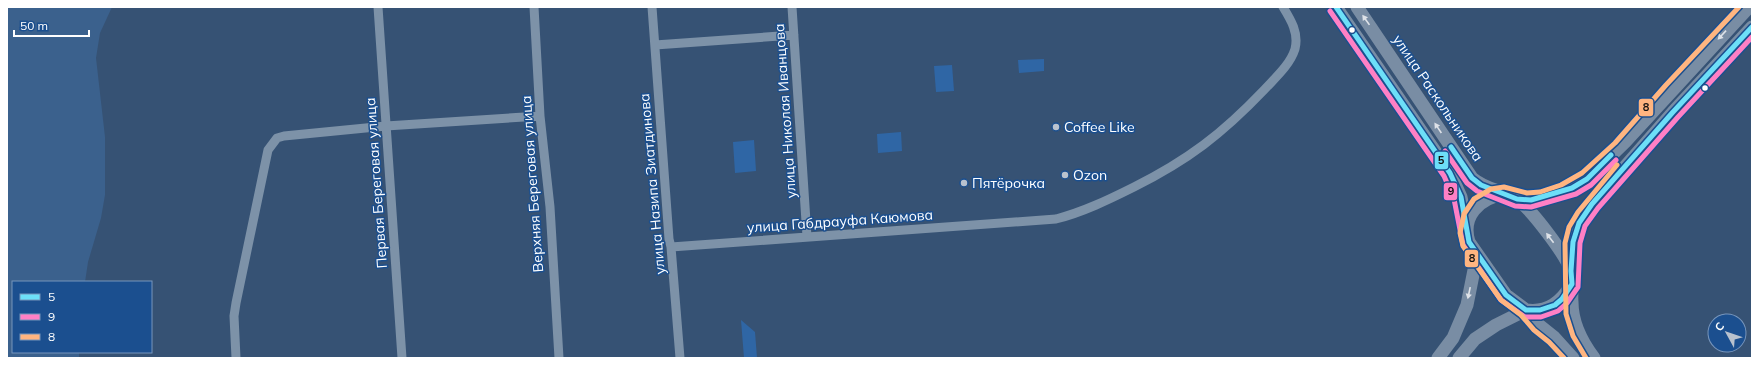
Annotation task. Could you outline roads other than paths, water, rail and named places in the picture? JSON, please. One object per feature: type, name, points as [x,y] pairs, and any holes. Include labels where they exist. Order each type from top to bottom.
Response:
[{"type":"main road","points":[[1336,7],[1450,173],[1461,197],[1467,227]]},
{"type":"main road","name":"улица Раскольникова","points":[[1357,7],[1472,178],[1481,185],[1517,199]]},
{"type":"main road","points":[[1517,199],[1531,200],[1558,194],[1587,179],[1625,142],[1749,7]]},
{"type":"main road","points":[[1594,358],[1583,344],[1573,316],[1573,242],[1579,223],[1592,204],[1673,112],[1752,27]]},
{"type":"main road","points":[[1503,194],[1486,199],[1480,204],[1469,219],[1466,233],[1469,242],[1506,295],[1526,310],[1538,325],[1554,337],[1573,358]]},
{"type":"main road","points":[[1517,199],[1549,236],[1572,277]]},
{"type":"main road","points":[[1438,358],[1453,338],[1467,305],[1477,255]]},
{"type":"main road","points":[[1459,358],[1475,340],[1496,325],[1526,310],[1540,310],[1555,305],[1562,299],[1572,277]]},
{"type":"street","name":"Первая Береговая улица","points":[[378,7],[402,358]]},
{"type":"street","name":"Верхняя Береговая улица","points":[[534,7],[540,116],[550,207],[559,358]]},
{"type":"street","name":"улица Назипа Зиатдинова","points":[[652,7],[669,239],[671,247],[680,358]]},
{"type":"street","name":"улица Николая Иванцова","points":[[792,7],[807,237]]},
{"type":"street","name":"улица Габдрауфа Каюмова","points":[[671,247],[1056,219],[1095,207],[1167,170],[1210,141],[1255,100],[1285,68],[1292,57],[1295,44],[1295,30],[1283,7]]},
{"type":"street","points":[[655,45],[794,35]]},
{"type":"street","points":[[236,358],[234,316],[242,270],[268,150],[277,138],[284,136],[386,126],[540,116]]},
{"type":"place","name":"Coffee Like","points":[[1056,127]]},
{"type":"place","name":"Ozon","points":[[1065,175]]},
{"type":"place","name":"Пятёрочка","points":[[964,183]]}]
